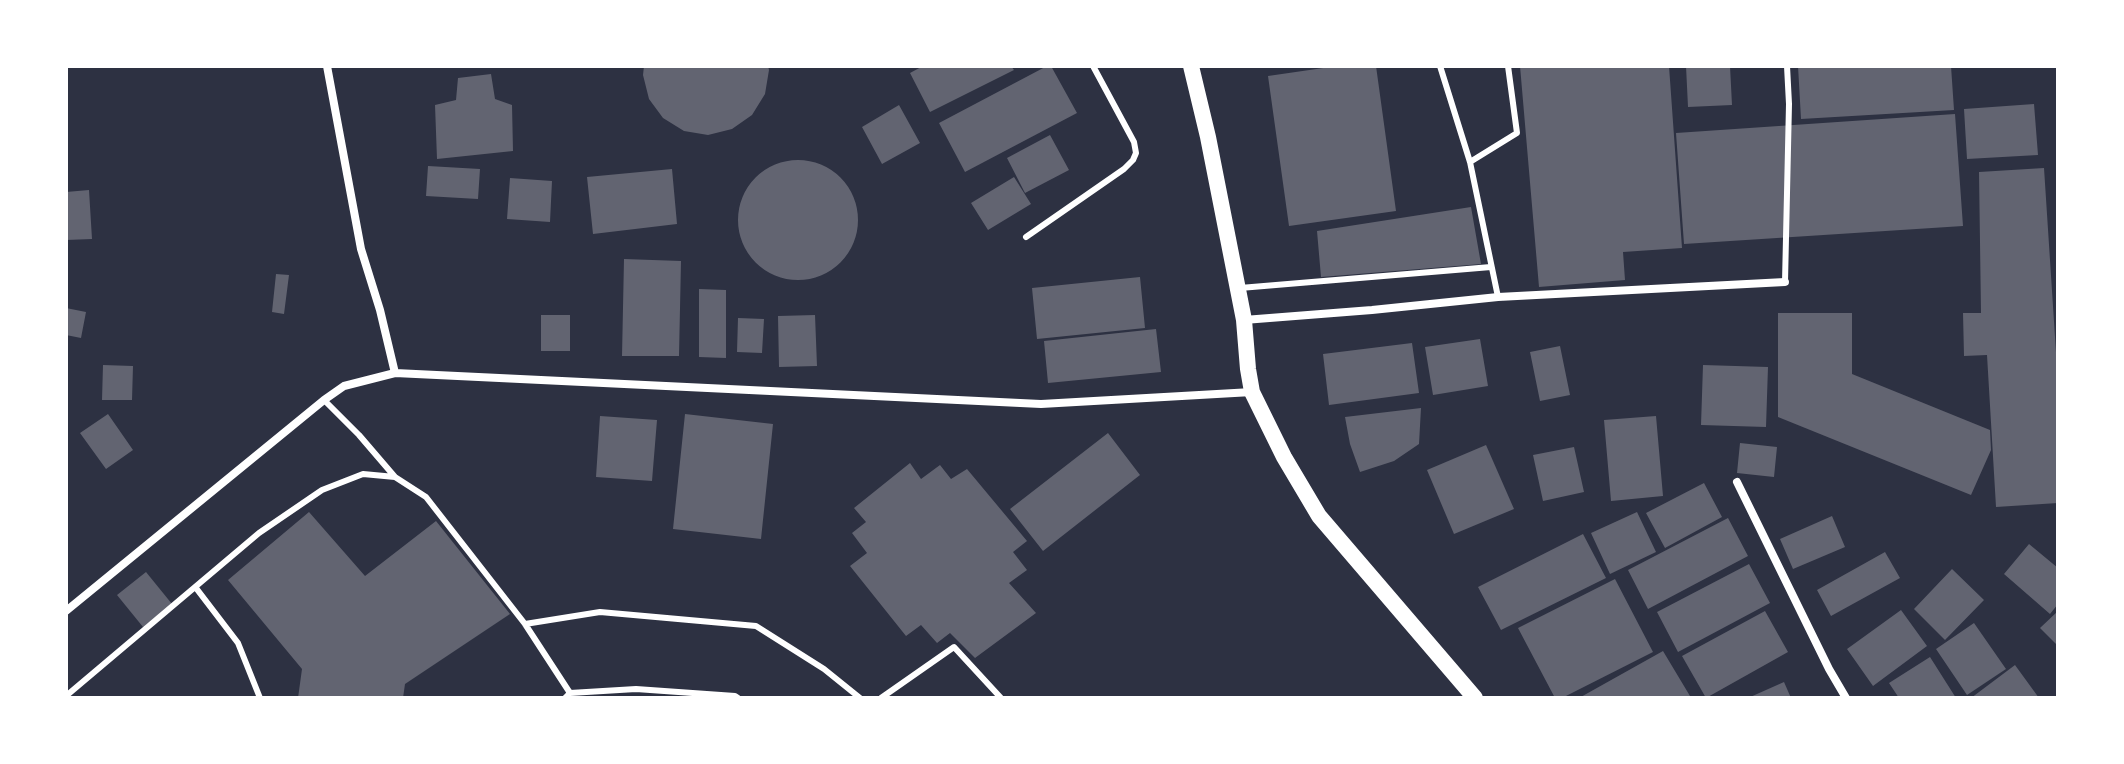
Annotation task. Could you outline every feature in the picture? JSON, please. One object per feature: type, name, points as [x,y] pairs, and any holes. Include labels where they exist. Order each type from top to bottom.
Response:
[{"type":"main road","points":[[1191,66],[1244,320],[1252,392],[1284,457],[1319,516],[1475,698]]},
{"type":"street","points":[[327,66],[361,249],[395,373]]},
{"type":"street","points":[[1244,320],[1498,297],[1785,282]]},
{"type":"street","points":[[66,611],[324,400],[344,386],[395,373],[1041,404],[1252,392]]},
{"type":"street","points":[[1737,482],[1846,698]]},
{"type":"lane","points":[[1026,237],[1124,169],[1136,153],[1134,142],[1093,66]]},
{"type":"lane","points":[[1440,66],[1470,162],[1498,297]]},
{"type":"lane","points":[[1470,162],[1517,133],[1508,66]]},
{"type":"lane","points":[[1785,282],[1787,66]]},
{"type":"lane","points":[[1238,288],[1491,267]]},
{"type":"lane","points":[[324,400],[395,477],[426,497],[525,624],[567,696],[636,689],[738,698]]},
{"type":"lane","points":[[66,696],[259,533],[322,490],[363,474],[395,477]]},
{"type":"lane","points":[[196,588],[238,643],[260,698]]},
{"type":"lane","points":[[525,624],[600,612],[756,626],[824,669],[860,698]]},
{"type":"lane","points":[[881,698],[954,647],[1001,698]]},
{"type":"building","points":[[644,66],[768,66],[769,70],[765,94],[752,115],[732,129],[708,135],[684,131],[663,118],[649,99]]},
{"type":"building","points":[[923,66],[1011,66],[1014,70],[930,112],[910,73]]},
{"type":"building","points":[[1051,66],[1077,113],[965,172],[939,123]]},
{"type":"building","points":[[1337,66],[1376,66],[1396,211],[1289,226],[1268,76]]},
{"type":"building","points":[[1520,66],[1669,66],[1682,248],[1623,252],[1625,280],[1539,287]]},
{"type":"building","points":[[1686,66],[1730,66],[1732,105],[1688,107]]},
{"type":"building","points":[[1798,66],[1951,66],[1954,110],[1801,119]]},
{"type":"building","points":[[491,74],[495,99],[512,105],[513,151],[437,159],[435,105],[456,100],[458,78]]},
{"type":"building","points":[[2034,104],[2038,155],[1967,159],[1964,109]]},
{"type":"building","points":[[899,105],[920,143],[882,164],[862,127]]},
{"type":"building","points":[[1955,114],[1963,226],[1684,244],[1676,133]]},
{"type":"building","points":[[1050,135],[1069,170],[1025,193],[1007,158]]},
{"type":"building","points":[[798,160],[821,165],[840,178],[853,197],[858,220],[853,243],[840,262],[821,275],[798,280],[775,275],[756,262],[743,243],[738,220],[743,197],[756,178],[775,165]]},
{"type":"building","points":[[428,166],[480,169],[478,199],[426,196]]},
{"type":"building","points":[[2044,168],[2058,383],[2058,503],[1996,507],[1987,355],[1964,356],[1963,313],[1981,313],[1979,172]]},
{"type":"building","points":[[672,169],[677,224],[593,234],[587,177]]},
{"type":"building","points":[[1014,177],[1031,204],[988,230],[971,203]]},
{"type":"building","points":[[510,178],[552,181],[550,222],[507,219]]},
{"type":"building","points":[[89,190],[92,239],[66,240],[66,192]]},
{"type":"building","points":[[1471,207],[1481,264],[1321,277],[1317,231]]},
{"type":"building","points":[[624,259],[681,261],[679,356],[622,356]]},
{"type":"building","points":[[276,274],[289,275],[284,314],[272,312]]},
{"type":"building","points":[[1140,277],[1145,328],[1037,339],[1032,288]]},
{"type":"building","points":[[699,289],[726,290],[726,358],[699,357]]},
{"type":"building","points":[[66,308],[86,312],[81,338],[66,335]]},
{"type":"building","points":[[1778,313],[1852,313],[1852,374],[1990,430],[1991,450],[1971,495],[1778,417]]},
{"type":"building","points":[[541,315],[570,315],[570,351],[541,351]]},
{"type":"building","points":[[815,315],[817,366],[779,367],[778,316]]},
{"type":"building","points":[[738,318],[764,319],[762,353],[737,352]]},
{"type":"building","points":[[1156,329],[1161,372],[1048,383],[1044,341]]},
{"type":"building","points":[[1480,339],[1488,386],[1433,395],[1425,347]]},
{"type":"building","points":[[1412,343],[1419,393],[1329,405],[1323,354]]},
{"type":"building","points":[[1560,346],[1570,395],[1540,401],[1530,352]]},
{"type":"building","points":[[103,365],[133,366],[132,400],[102,400]]},
{"type":"building","points":[[1703,365],[1768,367],[1766,427],[1701,425]]},
{"type":"building","points":[[1421,408],[1419,444],[1394,461],[1360,472],[1345,417]]},
{"type":"building","points":[[108,414],[133,450],[106,469],[80,433]]},
{"type":"building","points":[[685,414],[773,424],[761,539],[673,529]]},
{"type":"building","points":[[600,416],[657,420],[652,481],[596,477]]},
{"type":"building","points":[[1656,416],[1663,496],[1611,501],[1604,420]]},
{"type":"building","points":[[1108,433],[1140,475],[1043,551],[1010,509]]},
{"type":"building","points":[[1740,443],[1777,447],[1774,477],[1737,473]]},
{"type":"building","points":[[1486,445],[1514,509],[1454,534],[1427,470]]},
{"type":"building","points":[[1574,447],[1584,492],[1543,501],[1533,455]]},
{"type":"building","points":[[910,463],[921,479],[940,465],[951,479],[967,469],[1027,541],[1013,552],[1027,570],[1009,583],[1036,613],[975,658],[950,633],[937,643],[921,625],[906,636],[850,566],[867,553],[852,533],[866,522],[854,508]]},
{"type":"building","points":[[1704,483],[1722,517],[1665,548],[1646,513]]},
{"type":"building","points":[[309,512],[365,576],[436,521],[510,614],[405,684],[403,698],[298,698],[302,669],[228,580]]},
{"type":"building","points":[[1637,512],[1656,552],[1610,574],[1591,533]]},
{"type":"building","points":[[1832,516],[1845,547],[1793,569],[1780,539]]},
{"type":"building","points":[[1728,518],[1748,556],[1648,609],[1628,570]]},
{"type":"building","points":[[1583,534],[1606,578],[1501,630],[1478,587]]},
{"type":"building","points":[[2029,544],[2058,568],[2058,604],[2050,614],[2004,574]]},
{"type":"building","points":[[1885,552],[1900,578],[1831,616],[1817,590]]},
{"type":"building","points":[[1749,564],[1770,603],[1678,652],[1657,612]]},
{"type":"building","points":[[1952,569],[1984,600],[1945,640],[1914,609]]},
{"type":"building","points":[[146,572],[172,604],[143,627],[117,595]]},
{"type":"building","points":[[1615,579],[1653,652],[1562,698],[1555,698],[1518,628]]},
{"type":"building","points":[[1901,610],[1927,646],[1873,686],[1847,649]]},
{"type":"building","points":[[1765,611],[1788,652],[1706,698],[1682,656]]},
{"type":"building","points":[[2058,611],[2058,646],[2040,628]]},
{"type":"building","points":[[1974,623],[2006,669],[1967,695],[1936,649]]},
{"type":"building","points":[[1663,651],[1690,696],[1687,698],[1579,698]]},
{"type":"building","points":[[1930,657],[1956,698],[1899,698],[1889,683]]},
{"type":"building","points":[[2015,665],[2039,698],[1971,698]]},
{"type":"building","points":[[1784,682],[1791,698],[1748,698]]}]
